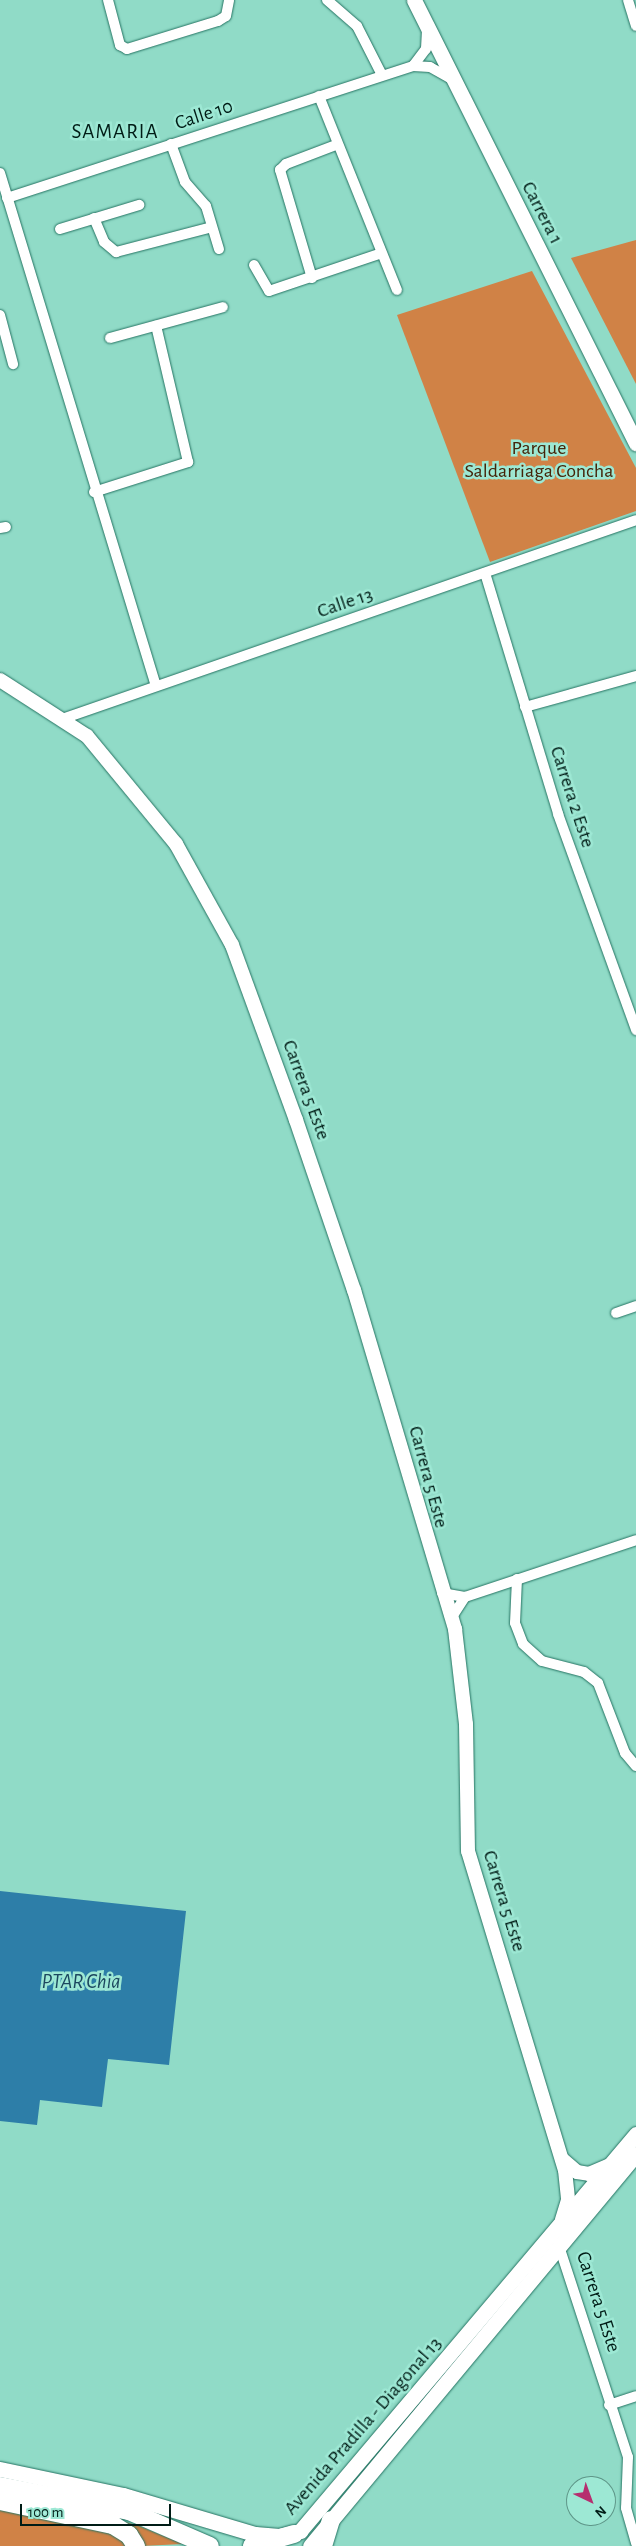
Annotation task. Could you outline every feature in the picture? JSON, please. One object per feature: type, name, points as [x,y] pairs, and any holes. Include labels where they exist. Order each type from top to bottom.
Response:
[{"type":"highway","points":[[0,2486],[99,2504],[157,2521],[210,2546]]},
{"type":"highway","points":[[0,2501],[113,2525],[129,2535],[136,2546]]},
{"type":"highway","points":[[323,2546],[332,2520]]},
{"type":"highway","points":[[252,2546],[294,2534]]},
{"type":"main road","name":"Carrera 1","points":[[414,0],[635,440]]},
{"type":"main road","name":"Avenida Pradilla - Diagonal 13","points":[[0,2470],[123,2495],[255,2534],[294,2534],[330,2501],[636,2134]]},
{"type":"main road","name":"Avenida Pradilla - Diagonal 13","points":[[310,2546],[636,2154]]},
{"type":"street","points":[[108,0],[120,45],[127,50],[218,21],[226,16],[229,0]]},
{"type":"street","points":[[327,0],[357,26],[382,75]]},
{"type":"street","points":[[628,0],[636,26]]},
{"type":"street","points":[[427,27],[426,48],[413,66],[438,70],[453,79]]},
{"type":"street","name":"Calle 10","points":[[7,198],[413,66]]},
{"type":"street","points":[[319,96],[336,145],[379,254],[397,290]]},
{"type":"street","points":[[171,144],[185,182],[202,197],[219,249]]},
{"type":"street","points":[[312,278],[280,170],[286,164],[336,145]]},
{"type":"street","points":[[0,173],[94,492],[156,686]]},
{"type":"street","points":[[60,229],[139,205]]},
{"type":"street","points":[[94,218],[104,242],[116,252],[212,227]]},
{"type":"street","points":[[254,265],[269,291],[379,254]]},
{"type":"street","points":[[110,338],[223,307]]},
{"type":"street","points":[[0,315],[2,330],[13,364]]},
{"type":"street","points":[[94,492],[188,462],[156,326]]},
{"type":"street","name":"Calle 13","points":[[65,718],[636,520]]},
{"type":"street","name":"Carrera 2 Este","points":[[484,573],[558,814],[636,1030]]},
{"type":"street","points":[[525,707],[636,676]]},
{"type":"street","name":"Carrera 5 Este","points":[[0,680],[65,718],[148,805],[204,890],[232,945],[354,1290],[442,1593],[452,1617],[467,1737],[468,1851],[560,2156],[568,2200],[558,2228]]},
{"type":"street","points":[[616,1313],[636,1306]]},
{"type":"street","points":[[442,1593],[465,1597],[636,1540]]},
{"type":"street","points":[[517,1579],[516,1623],[523,1644],[542,1661],[584,1672],[598,1683],[625,1752],[636,1766]]},
{"type":"street","points":[[452,1617],[465,1597]]},
{"type":"street","points":[[560,2156],[566,2166],[589,2174],[611,2164]]},
{"type":"street","name":"Carrera 5 Este","points":[[559,2246],[609,2405],[628,2457],[626,2508],[636,2544]]},
{"type":"street","points":[[609,2405],[636,2396]]},
{"type":"green space","points":[[636,240],[636,384],[571,258]]},
{"type":"green space","name":"Parque Saldarriaga Concha","points":[[532,271],[636,468],[636,511],[490,562],[397,315]]},
{"type":"green space","points":[[0,2506],[108,2530],[130,2546],[0,2546]]},
{"type":"green space","points":[[116,2519],[139,2526],[183,2544],[141,2546]]},
{"type":"water","name":"PTAR Chia","points":[[0,1891],[186,1911],[169,2065],[108,2059],[102,2107],[40,2100],[37,2125],[0,2121]]},
{"type":"district","name":"SAMARIA","points":[[115,132]]}]
